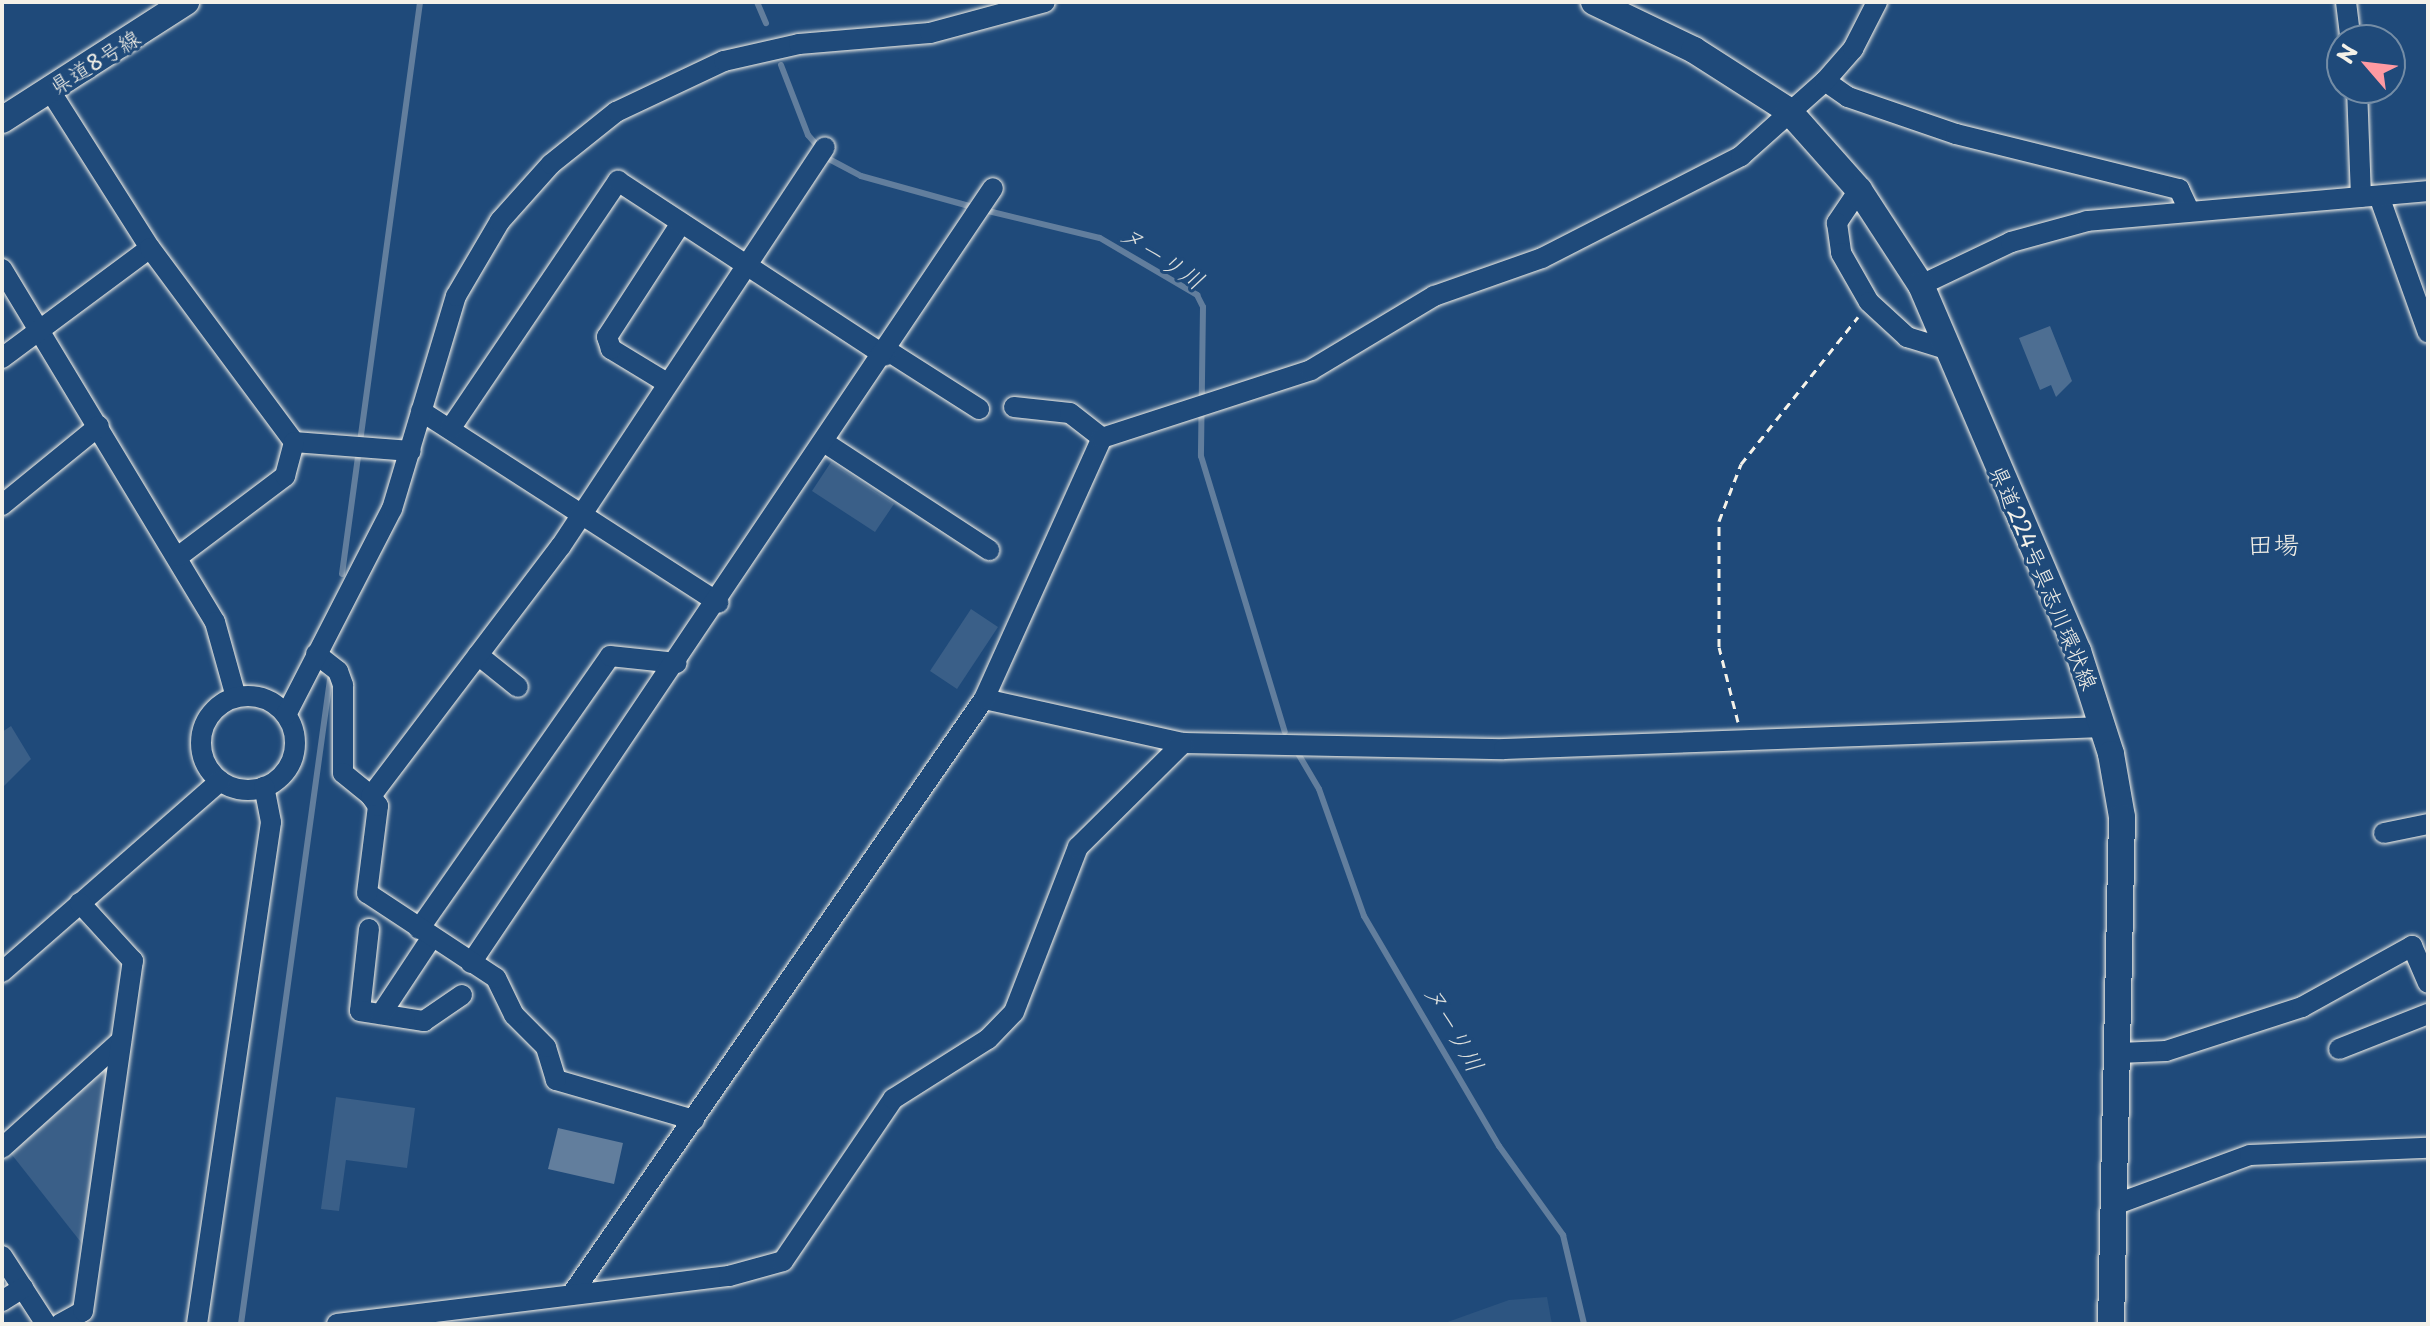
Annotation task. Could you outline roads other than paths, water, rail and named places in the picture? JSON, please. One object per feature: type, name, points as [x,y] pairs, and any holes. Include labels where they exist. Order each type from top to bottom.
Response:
[{"type":"main road","name":"県道8号線","points":[[2,120],[186,2]]},
{"type":"main road","name":"県道224号具志川環状線","points":[[1594,2],[1694,50],[1788,110],[1859,190],[1921,285],[2104,727],[2122,817],[2111,1324]]},
{"type":"street","points":[[264,787],[293,757],[286,715],[316,654],[371,558],[411,451],[443,332],[477,255],[524,192],[616,112],[685,76],[761,51],[930,33],[1045,2]]},
{"type":"street","points":[[572,1294],[984,699],[1102,438],[1311,370],[1434,296],[1542,258],[1741,156],[1788,110],[1825,81],[1853,49],[1877,2]]},
{"type":"street","points":[[2346,2],[2349,24]]},
{"type":"street","points":[[1825,81],[1848,97],[1956,134],[2179,189],[2189,210]]},
{"type":"street","points":[[49,89],[150,248],[294,442],[411,451]]},
{"type":"street","points":[[2359,104],[2370,196],[2428,333]]},
{"type":"street","points":[[371,796],[478,655],[581,511],[825,147]]},
{"type":"street","points":[[450,429],[618,181],[886,354],[979,409]]},
{"type":"street","points":[[471,963],[827,444],[993,188]]},
{"type":"street","points":[[1859,190],[1837,223],[1841,253],[1869,302],[1907,337],[1949,350]]},
{"type":"street","points":[[1921,285],[2011,242],[2087,221],[2428,191]]},
{"type":"street","points":[[667,383],[611,349],[607,337],[681,223]]},
{"type":"street","points":[[2,358],[150,248]]},
{"type":"street","points":[[2,269],[179,556],[215,622],[236,697]]},
{"type":"street","points":[[1014,407],[1070,413],[1102,438]]},
{"type":"street","points":[[421,411],[581,511],[719,603]]},
{"type":"street","points":[[2,505],[99,426]]},
{"type":"street","points":[[179,556],[285,476],[294,442]]},
{"type":"street","points":[[827,444],[989,550]]},
{"type":"street","points":[[316,654],[338,671],[343,685],[338,759],[378,806],[367,893],[496,978],[514,1015],[532,1027],[556,1080],[694,1120]]},
{"type":"street","points":[[478,655],[518,687]]},
{"type":"street","points":[[381,1014],[426,933],[610,656],[677,663]]},
{"type":"street","points":[[264,787],[220,781],[202,757],[204,727],[236,697],[264,699],[286,715]]},
{"type":"street","points":[[984,699],[1183,743],[1504,749],[2104,727]]},
{"type":"street","points":[[337,1324],[729,1276],[783,1261],[893,1099],[988,1039],[1014,1012],[1078,847],[1183,743]]},
{"type":"street","points":[[2,972],[220,781]]},
{"type":"street","points":[[197,1324],[271,822],[264,787]]},
{"type":"street","points":[[2384,833],[2428,824]]},
{"type":"street","points":[[60,1324],[83,1311],[133,961],[80,903]]},
{"type":"street","points":[[369,929],[360,1011],[424,1021],[462,995]]},
{"type":"street","points":[[2119,1053],[2166,1051],[2302,1007],[2412,946],[2428,983]]},
{"type":"street","points":[[2339,1049],[2428,1014]]},
{"type":"street","points":[[2,1148],[121,1041]]},
{"type":"street","points":[[2114,1205],[2250,1155],[2428,1148]]},
{"type":"street","points":[[2,1256],[46,1324]]},
{"type":"street","points":[[2,1301],[23,1288]]},
{"type":"waterway","points":[[342,574],[420,2]]},
{"type":"waterway","name":"ヌーリ川","points":[[757,2],[766,23]]},
{"type":"waterway","name":"ヌーリ川","points":[[781,65],[808,135],[829,159],[861,176],[973,207]]},
{"type":"waterway","name":"ヌーリ川","points":[[984,210],[1100,238],[1197,295],[1203,307],[1201,456],[1285,732]]},
{"type":"waterway","points":[[241,1324],[330,679]]},
{"type":"waterway","name":"ヌーリ川","points":[[1296,750],[1319,789],[1364,916],[1499,1146],[1563,1235],[1584,1324]]},
{"type":"district","name":"田場","points":[[2273,544]]}]
